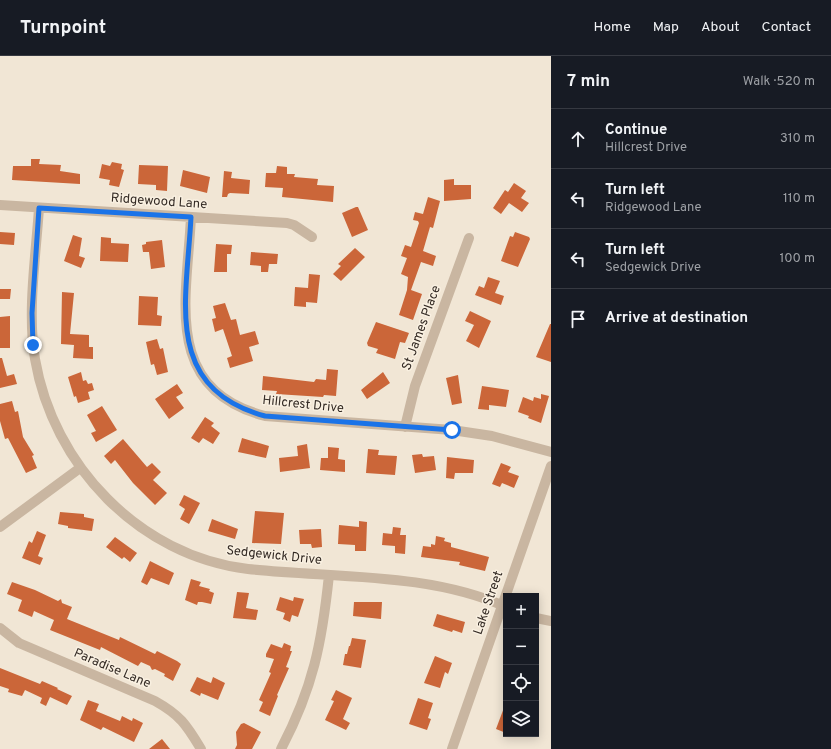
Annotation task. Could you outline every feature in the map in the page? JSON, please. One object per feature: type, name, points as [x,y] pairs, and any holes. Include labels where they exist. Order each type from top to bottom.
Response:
[{"type":"street","name":"Ridgewood Lane","points":[[0,206],[287,223],[294,225],[312,237]]},
{"type":"street","name":"Sedgewick Drive","points":[[39,208],[32,313],[35,359],[48,409],[62,441],[80,468],[93,484],[127,517],[150,534],[206,560],[233,566],[410,582],[457,591],[503,606]]},
{"type":"street","name":"Hillcrest Drive","points":[[191,217],[185,322],[187,340],[200,372],[217,394],[239,408],[265,416],[405,427],[492,436],[551,452]]},
{"type":"street","name":"St James Place","points":[[405,427],[415,386],[468,238]]},
{"type":"street","name":"Lake Street","points":[[508,593],[551,466]]},
{"type":"street","points":[[0,527],[42,494],[80,468]]},
{"type":"street","points":[[281,749],[294,724],[313,676],[324,622],[329,575]]},
{"type":"street","name":"Lake Street","points":[[452,749],[503,609]]},
{"type":"street","points":[[539,619],[551,621]]},
{"type":"street","name":"Paradise Lane","points":[[0,628],[19,644],[154,701],[174,711],[184,722],[202,749]]},
{"type":"building","points":[[31,159],[40,159],[39,164],[61,165],[60,171],[80,174],[80,184],[12,180],[13,166],[31,166]]},
{"type":"building","points":[[112,162],[122,164],[121,169],[124,170],[119,187],[109,185],[110,180],[99,178],[102,164],[110,166]]},
{"type":"building","points":[[139,165],[168,166],[167,191],[156,190],[156,185],[138,184]]},
{"type":"building","points":[[277,166],[287,167],[287,174],[295,174],[294,177],[318,179],[317,185],[334,186],[333,202],[282,197],[283,188],[265,187],[266,173],[276,173]]},
{"type":"building","points":[[183,170],[210,177],[207,193],[180,186]]},
{"type":"building","points":[[224,171],[232,172],[231,178],[250,180],[249,194],[230,193],[227,197],[222,197]]},
{"type":"building","points":[[454,179],[454,185],[471,185],[471,199],[444,201],[444,180]]},
{"type":"building","points":[[514,183],[526,191],[521,198],[529,203],[522,212],[509,203],[501,214],[493,208],[505,190],[508,192]]},
{"type":"building","points":[[428,197],[440,201],[433,228],[430,227],[423,251],[436,256],[433,266],[421,262],[411,290],[422,294],[413,320],[399,315],[407,290],[408,277],[401,274],[407,258],[401,256],[405,245],[411,247],[419,223],[418,221],[413,220],[415,212],[423,214]]},
{"type":"building","points":[[358,207],[368,230],[352,237],[342,213]]},
{"type":"building","points":[[0,232],[15,233],[14,245],[0,244]]},
{"type":"building","points":[[515,232],[529,237],[530,239],[518,267],[501,261],[510,236],[513,237]]},
{"type":"building","points":[[73,235],[82,238],[79,256],[85,258],[81,268],[64,261]]},
{"type":"building","points":[[101,237],[111,238],[111,243],[129,244],[128,262],[100,261]]},
{"type":"building","points":[[162,240],[165,267],[151,269],[149,252],[143,252],[142,245],[146,244],[146,242]]},
{"type":"building","points":[[216,244],[232,245],[231,254],[227,254],[227,272],[214,272]]},
{"type":"building","points":[[355,248],[365,257],[341,281],[333,274],[341,266],[338,264]]},
{"type":"building","points":[[251,252],[278,254],[277,264],[269,264],[268,272],[261,272],[261,266],[250,265]]},
{"type":"building","points":[[309,274],[320,275],[317,303],[306,302],[306,307],[294,306],[295,287],[308,288]]},
{"type":"building","points":[[488,277],[500,281],[495,293],[504,296],[501,305],[475,295],[479,286],[484,288]]},
{"type":"building","points":[[0,289],[11,289],[10,299],[0,299]]},
{"type":"building","points":[[62,292],[74,293],[70,334],[89,335],[89,347],[93,347],[93,359],[73,358],[74,345],[61,344]]},
{"type":"building","points":[[139,296],[158,297],[157,315],[162,316],[161,326],[138,325]]},
{"type":"building","points":[[225,303],[231,320],[236,319],[240,335],[255,331],[259,344],[249,347],[253,361],[230,368],[227,358],[232,356],[223,329],[215,332],[212,319],[216,318],[213,306]]},
{"type":"building","points":[[470,311],[491,321],[479,348],[466,341],[474,325],[465,321]]},
{"type":"building","points":[[10,316],[10,348],[0,348],[0,317]]},
{"type":"building","points":[[376,322],[409,333],[405,343],[400,342],[395,359],[376,353],[378,349],[368,346],[367,343]]},
{"type":"building","points":[[551,324],[551,362],[536,357]]},
{"type":"building","points":[[157,339],[160,349],[163,348],[168,372],[157,375],[154,364],[151,365],[146,342]]},
{"type":"building","points":[[0,358],[2,358],[7,376],[14,374],[17,384],[0,388]]},
{"type":"building","points":[[327,369],[338,370],[336,396],[324,395],[323,397],[276,394],[277,391],[262,390],[263,376],[314,382],[316,379],[326,380]]},
{"type":"building","points":[[81,372],[83,381],[86,380],[88,384],[92,383],[94,390],[88,392],[90,399],[78,403],[76,396],[74,397],[68,377]]},
{"type":"building","points":[[383,372],[390,383],[367,399],[361,390]]},
{"type":"building","points":[[458,375],[462,403],[452,405],[446,378]]},
{"type":"building","points":[[177,384],[183,393],[176,397],[184,408],[169,419],[155,399]]},
{"type":"building","points":[[482,386],[509,390],[506,407],[489,405],[489,410],[478,409]]},
{"type":"building","points":[[541,394],[549,396],[541,423],[518,412],[523,397],[533,401],[534,397],[541,399]]},
{"type":"building","points":[[12,401],[15,412],[18,411],[23,437],[34,455],[32,456],[37,468],[26,473],[8,438],[5,439],[0,421],[0,404]]},
{"type":"building","points":[[102,406],[117,430],[96,442],[91,433],[96,431],[87,415]]},
{"type":"building","points":[[205,417],[214,423],[211,426],[220,433],[213,444],[203,438],[199,443],[191,438]]},
{"type":"building","points":[[242,438],[269,446],[266,458],[238,452]]},
{"type":"building","points":[[123,439],[147,467],[152,463],[161,472],[153,480],[167,493],[155,505],[133,483],[115,460],[111,464],[104,456]]},
{"type":"building","points":[[307,444],[310,468],[280,472],[279,458],[298,456],[297,446]]},
{"type":"building","points":[[328,447],[339,448],[338,459],[345,460],[345,472],[320,470],[321,458],[328,458]]},
{"type":"building","points":[[368,449],[379,450],[378,455],[397,456],[395,475],[366,473]]},
{"type":"building","points":[[422,454],[423,457],[434,456],[436,470],[415,473],[412,455]]},
{"type":"building","points":[[447,457],[474,460],[473,473],[455,473],[454,479],[446,478]]},
{"type":"building","points":[[501,463],[511,467],[508,472],[519,476],[514,488],[502,483],[500,487],[492,484]]},
{"type":"building","points":[[184,495],[200,503],[189,524],[180,519],[185,509],[179,505]]},
{"type":"building","points":[[255,511],[284,513],[281,544],[252,543]]},
{"type":"building","points":[[60,512],[84,514],[84,517],[94,519],[92,531],[68,528],[68,526],[58,524]]},
{"type":"building","points":[[212,519],[238,529],[235,539],[208,531]]},
{"type":"building","points":[[359,521],[367,522],[366,551],[355,551],[355,545],[338,544],[339,525],[359,527]]},
{"type":"building","points":[[393,527],[401,528],[400,535],[406,535],[405,554],[395,553],[395,546],[382,545],[383,533],[392,534]]},
{"type":"building","points":[[321,529],[322,547],[312,548],[311,544],[300,544],[299,530]]},
{"type":"building","points":[[37,531],[46,535],[38,556],[43,558],[40,565],[22,558],[29,541],[32,543]]},
{"type":"building","points":[[436,536],[445,538],[444,541],[451,543],[451,547],[489,557],[485,571],[459,565],[460,562],[421,557],[423,546],[431,547],[431,544],[435,545]]},
{"type":"building","points":[[115,537],[137,553],[130,562],[124,557],[122,559],[106,547]]},
{"type":"building","points":[[150,561],[174,573],[169,585],[151,578],[147,585],[141,582]]},
{"type":"building","points":[[191,579],[201,582],[199,586],[210,589],[209,591],[214,593],[211,604],[198,602],[197,605],[185,600]]},
{"type":"building","points":[[12,582],[35,590],[58,601],[61,599],[62,603],[72,607],[67,619],[119,640],[120,637],[155,654],[157,651],[177,661],[181,664],[173,681],[164,676],[165,674],[155,669],[152,670],[150,666],[141,662],[138,666],[101,647],[100,650],[50,630],[54,620],[34,611],[32,617],[18,611],[22,600],[7,594]]},
{"type":"building","points":[[237,592],[249,593],[246,608],[258,610],[256,620],[233,618]]},
{"type":"building","points":[[280,597],[293,601],[294,597],[304,599],[298,617],[292,615],[290,622],[283,619],[285,613],[276,610]]},
{"type":"building","points":[[354,602],[382,602],[381,619],[353,616]]},
{"type":"building","points":[[437,614],[465,622],[462,633],[453,630],[452,632],[433,626]]},
{"type":"building","points":[[352,638],[366,640],[361,668],[343,665],[345,654],[347,654]]},
{"type":"building","points":[[284,643],[291,646],[290,651],[292,651],[286,667],[289,668],[277,695],[278,696],[270,716],[259,711],[263,702],[259,700],[271,673],[269,672],[274,659],[266,657],[266,654],[271,644],[282,648]]},
{"type":"building","points":[[435,656],[452,663],[448,674],[445,672],[440,688],[424,683]]},
{"type":"building","points":[[0,668],[40,684],[42,681],[72,696],[67,705],[50,697],[46,706],[40,703],[42,698],[25,690],[22,696],[8,692],[9,689],[0,686]]},
{"type":"building","points":[[197,677],[211,683],[213,677],[225,683],[218,700],[201,693],[200,696],[190,691]]},
{"type":"building","points":[[336,690],[352,698],[343,719],[350,723],[346,730],[325,720],[334,701],[331,700]]},
{"type":"building","points":[[418,698],[433,703],[428,718],[431,719],[427,730],[409,724]]},
{"type":"building","points":[[88,700],[99,704],[96,711],[120,721],[122,716],[132,721],[133,718],[143,723],[134,742],[103,727],[101,730],[80,720]]},
{"type":"building","points":[[503,710],[503,732],[496,729]]},
{"type":"building","points":[[244,723],[261,732],[252,749],[235,749],[237,745],[236,732],[241,724]]},
{"type":"building","points":[[162,739],[170,749],[149,749]]},
{"type":"route","points":[[33,345],[32,313],[39,208],[191,217],[185,322],[187,340],[200,372],[208,385],[217,394],[239,408],[251,413],[265,416],[452,430]]}]
